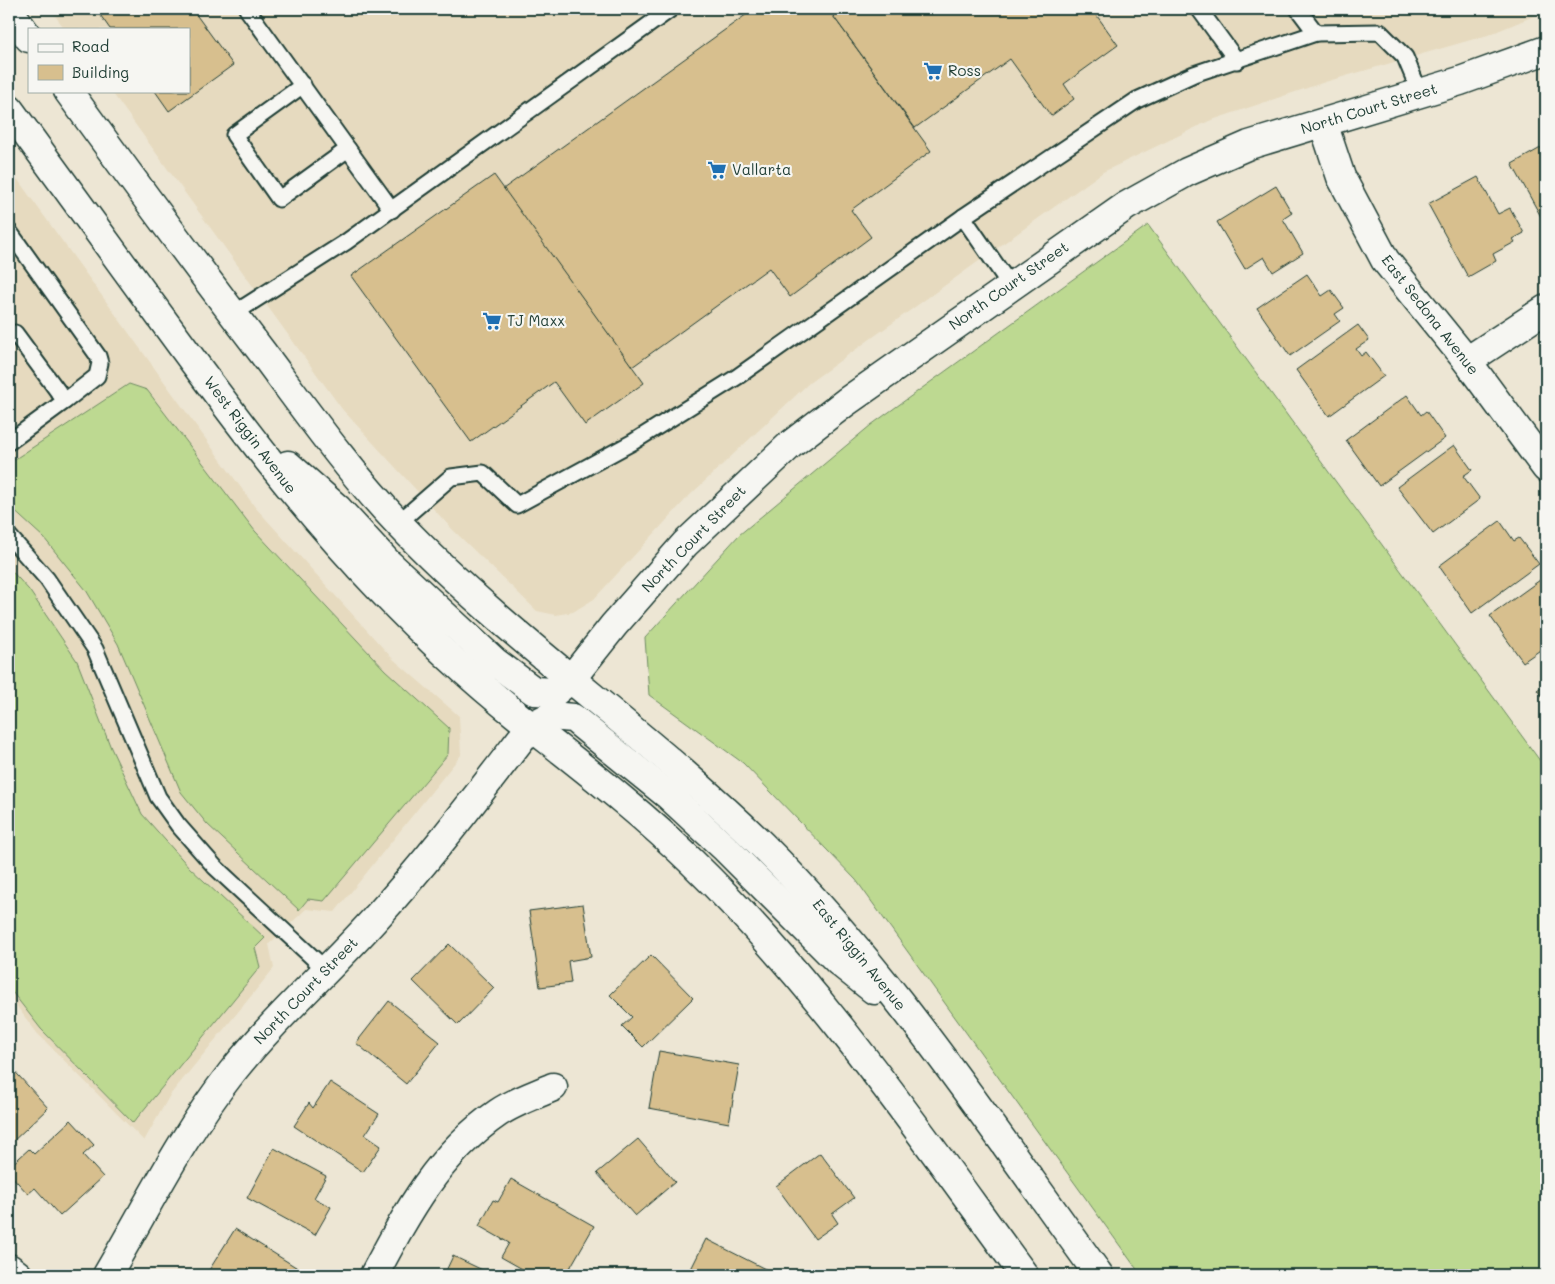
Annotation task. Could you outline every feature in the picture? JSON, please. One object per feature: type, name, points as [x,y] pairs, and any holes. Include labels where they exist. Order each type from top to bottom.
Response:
[{"type":"main road","points":[[9,10],[28,37]]},
{"type":"main road","name":"North Court Street","points":[[235,418],[338,509],[393,567],[495,662],[534,690],[555,692],[571,679],[654,578],[712,517],[769,463],[819,422],[1010,284],[1126,206],[1187,172],[1249,145],[1420,93],[1546,50]]},
{"type":"main road","points":[[69,92],[322,433],[398,523],[474,597],[571,679]]},
{"type":"main road","name":"West Riggin Avenue","points":[[10,112],[235,418],[304,506],[380,590],[466,672],[531,726]]},
{"type":"main road","name":"East Sedona Avenue","points":[[1323,123],[1341,177],[1385,260],[1467,361],[1546,468]]},
{"type":"main road","points":[[1467,361],[1546,309]]},
{"type":"main road","name":"East Riggin Avenue","points":[[571,679],[695,782],[764,847],[840,930],[909,1017],[1099,1275]]},
{"type":"main road","points":[[909,1017],[839,962],[726,849],[669,796],[573,718],[551,716],[531,726],[622,799],[670,841],[738,908],[781,954],[862,1054],[1024,1275]]},
{"type":"main road","name":"North Court Street","points":[[107,1275],[210,1101],[252,1048],[412,878],[531,726]]},
{"type":"main road","points":[[374,1275],[408,1209],[449,1155],[498,1113],[553,1087]]},
{"type":"main road","points":[[9,1268],[18,1275]]},
{"type":"lane","points":[[247,9],[392,210]]},
{"type":"lane","points":[[232,314],[346,242],[671,9]]},
{"type":"lane","points":[[1199,9],[1236,61]]},
{"type":"lane","points":[[1298,9],[1316,33]]},
{"type":"lane","points":[[398,523],[450,477],[484,473],[517,505],[633,442],[738,377],[963,217],[1138,100],[1194,74],[1316,33],[1380,32],[1405,57],[1420,93]]},
{"type":"lane","points":[[303,85],[234,135],[279,199],[348,149]]},
{"type":"lane","points":[[963,217],[1010,284]]},
{"type":"lane","points":[[9,230],[98,356],[100,363],[97,376],[9,442]]},
{"type":"lane","points":[[9,337],[15,333],[65,401]]},
{"type":"lane","points":[[9,536],[47,579],[94,649],[158,797],[178,825],[215,867],[325,969]]},
{"type":"shaded area","points":[[50,9],[1546,9],[1546,11],[1488,35],[1325,82],[1209,121],[1103,172],[809,383],[688,497],[594,599],[573,612],[556,615],[537,611],[452,529],[342,409],[112,92],[190,92],[190,28],[64,28]]},
{"type":"shaded area","points":[[9,178],[18,180],[255,507],[392,658],[459,716],[461,755],[335,912],[306,909],[269,944],[274,968],[170,1095],[144,1141],[37,1033],[9,996]]},
{"type":"green space","points":[[1148,225],[1546,769],[1546,1275],[1141,1275],[856,880],[743,763],[649,695],[645,638],[739,535],[871,425]]},
{"type":"green space","points":[[129,384],[147,390],[255,531],[385,670],[449,728],[448,754],[324,901],[308,899],[299,910],[207,824],[181,792],[118,644],[86,590],[44,538],[9,506],[9,463]]},
{"type":"green space","points":[[9,568],[29,590],[77,661],[111,748],[142,814],[189,867],[265,938],[255,948],[260,967],[133,1123],[41,1029],[9,988]]},
{"type":"building","points":[[96,9],[192,9],[233,65],[169,111],[156,92],[190,92],[190,28],[109,28]]},
{"type":"building","name":"Vallarta","points":[[754,9],[828,9],[931,151],[851,210],[871,237],[790,297],[769,268],[632,367],[503,189]]},
{"type":"building","name":"Ross","points":[[828,9],[1092,9],[1118,45],[1064,84],[1074,99],[1051,116],[1010,59],[915,128]]},
{"type":"building","points":[[1546,145],[1546,224],[1545,224],[1512,164]]},
{"type":"building","name":"TJ Maxx","points":[[494,175],[644,383],[585,425],[554,382],[471,442],[351,276]]},
{"type":"building","points":[[1478,177],[1498,214],[1510,208],[1524,233],[1513,239],[1515,242],[1493,254],[1496,261],[1468,277],[1428,204]]},
{"type":"building","points":[[1276,186],[1292,213],[1283,219],[1303,253],[1273,272],[1264,257],[1245,269],[1217,222]]},
{"type":"building","points":[[1307,274],[1322,296],[1331,290],[1344,308],[1335,314],[1340,321],[1290,356],[1257,308]]},
{"type":"building","points":[[1358,325],[1369,340],[1356,349],[1361,356],[1366,352],[1384,376],[1329,416],[1296,370]]},
{"type":"building","points":[[1407,395],[1421,415],[1426,411],[1445,438],[1379,486],[1346,440]]},
{"type":"building","points":[[1454,445],[1472,470],[1463,476],[1480,499],[1433,534],[1397,487]]},
{"type":"building","points":[[1500,521],[1514,541],[1519,538],[1539,564],[1472,613],[1439,566]]},
{"type":"building","points":[[1540,580],[1546,587],[1546,646],[1523,662],[1490,616]]},
{"type":"building","points":[[1546,684],[1546,702],[1537,690]]},
{"type":"building","points":[[583,904],[591,957],[568,961],[571,983],[540,987],[529,911]]},
{"type":"building","points":[[449,944],[494,988],[458,1025],[413,981]]},
{"type":"building","points":[[651,955],[693,998],[643,1047],[622,1026],[632,1017],[610,995]]},
{"type":"building","points":[[389,1001],[440,1042],[406,1084],[356,1043]]},
{"type":"building","points":[[659,1051],[739,1065],[729,1123],[649,1108]]},
{"type":"building","points":[[9,1065],[48,1108],[9,1145]]},
{"type":"building","points":[[330,1082],[379,1114],[365,1135],[381,1146],[363,1172],[294,1126],[309,1103],[313,1108]]},
{"type":"building","points":[[71,1120],[94,1145],[83,1155],[103,1177],[60,1216],[35,1188],[28,1194],[9,1173],[9,1167],[29,1149],[34,1154]]},
{"type":"building","points":[[638,1139],[675,1182],[635,1216],[597,1173]]},
{"type":"building","points":[[274,1148],[326,1176],[314,1198],[331,1207],[315,1235],[247,1198]]},
{"type":"building","points":[[820,1153],[854,1198],[832,1214],[838,1223],[815,1239],[776,1186]]},
{"type":"building","points":[[511,1179],[594,1226],[566,1275],[533,1275],[501,1257],[509,1243],[479,1226],[493,1200],[498,1202]]},
{"type":"building","points":[[235,1229],[299,1269],[295,1275],[206,1275]]},
{"type":"building","points":[[706,1239],[775,1274],[688,1275]]},
{"type":"building","points":[[453,1256],[493,1275],[444,1275]]},
{"type":"place","name":"Ross","points":[[933,71]]},
{"type":"place","name":"Vallarta","points":[[717,170]]},
{"type":"place","name":"TJ Maxx","points":[[492,321]]}]
